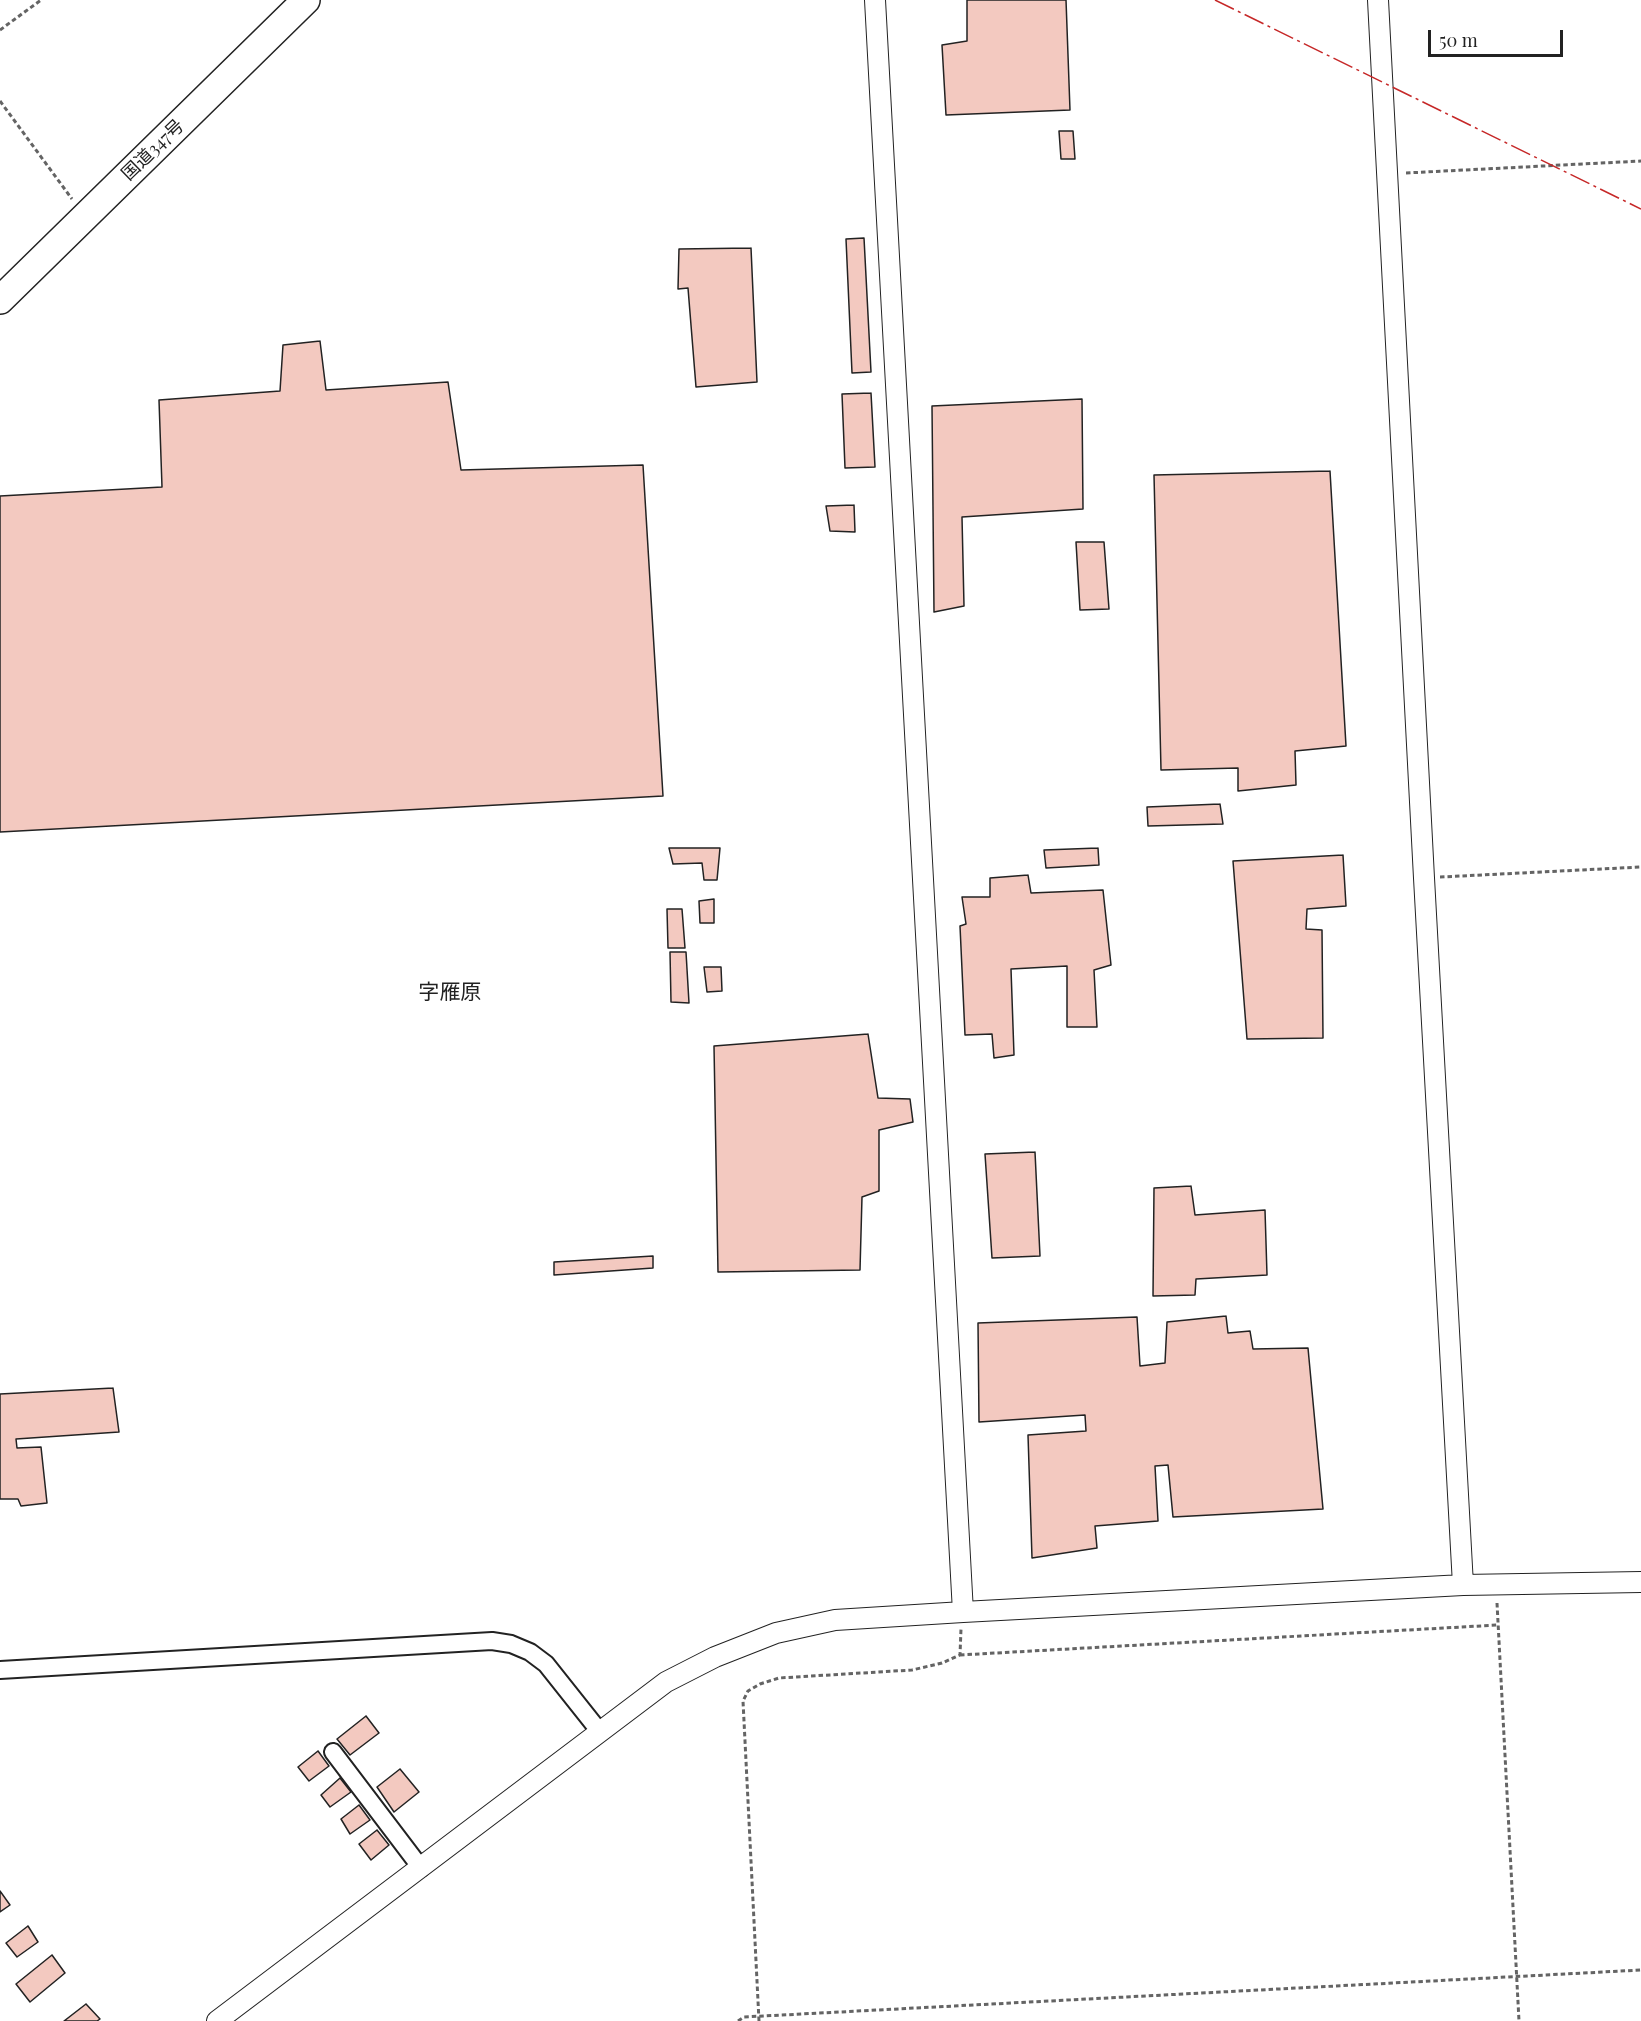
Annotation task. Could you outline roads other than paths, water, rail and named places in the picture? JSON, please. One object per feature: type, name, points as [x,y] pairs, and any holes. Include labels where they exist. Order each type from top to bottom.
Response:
[{"type":"highway","name":"国道347号","points":[[0,300],[306,0]]},
{"type":"street","points":[[875,0],[963,1612]]},
{"type":"street","points":[[1378,0],[1463,1585]]},
{"type":"street","points":[[217,2021],[666,1682],[715,1657],[776,1633],[835,1620],[963,1612],[1463,1585],[1641,1581]]},
{"type":"street","points":[[0,1670],[492,1641],[511,1644],[530,1652],[546,1664],[600,1732]]},
{"type":"street","points":[[333,1752],[421,1868]]},
{"type":"district","name":"字雁原","points":[[450,992]]}]
